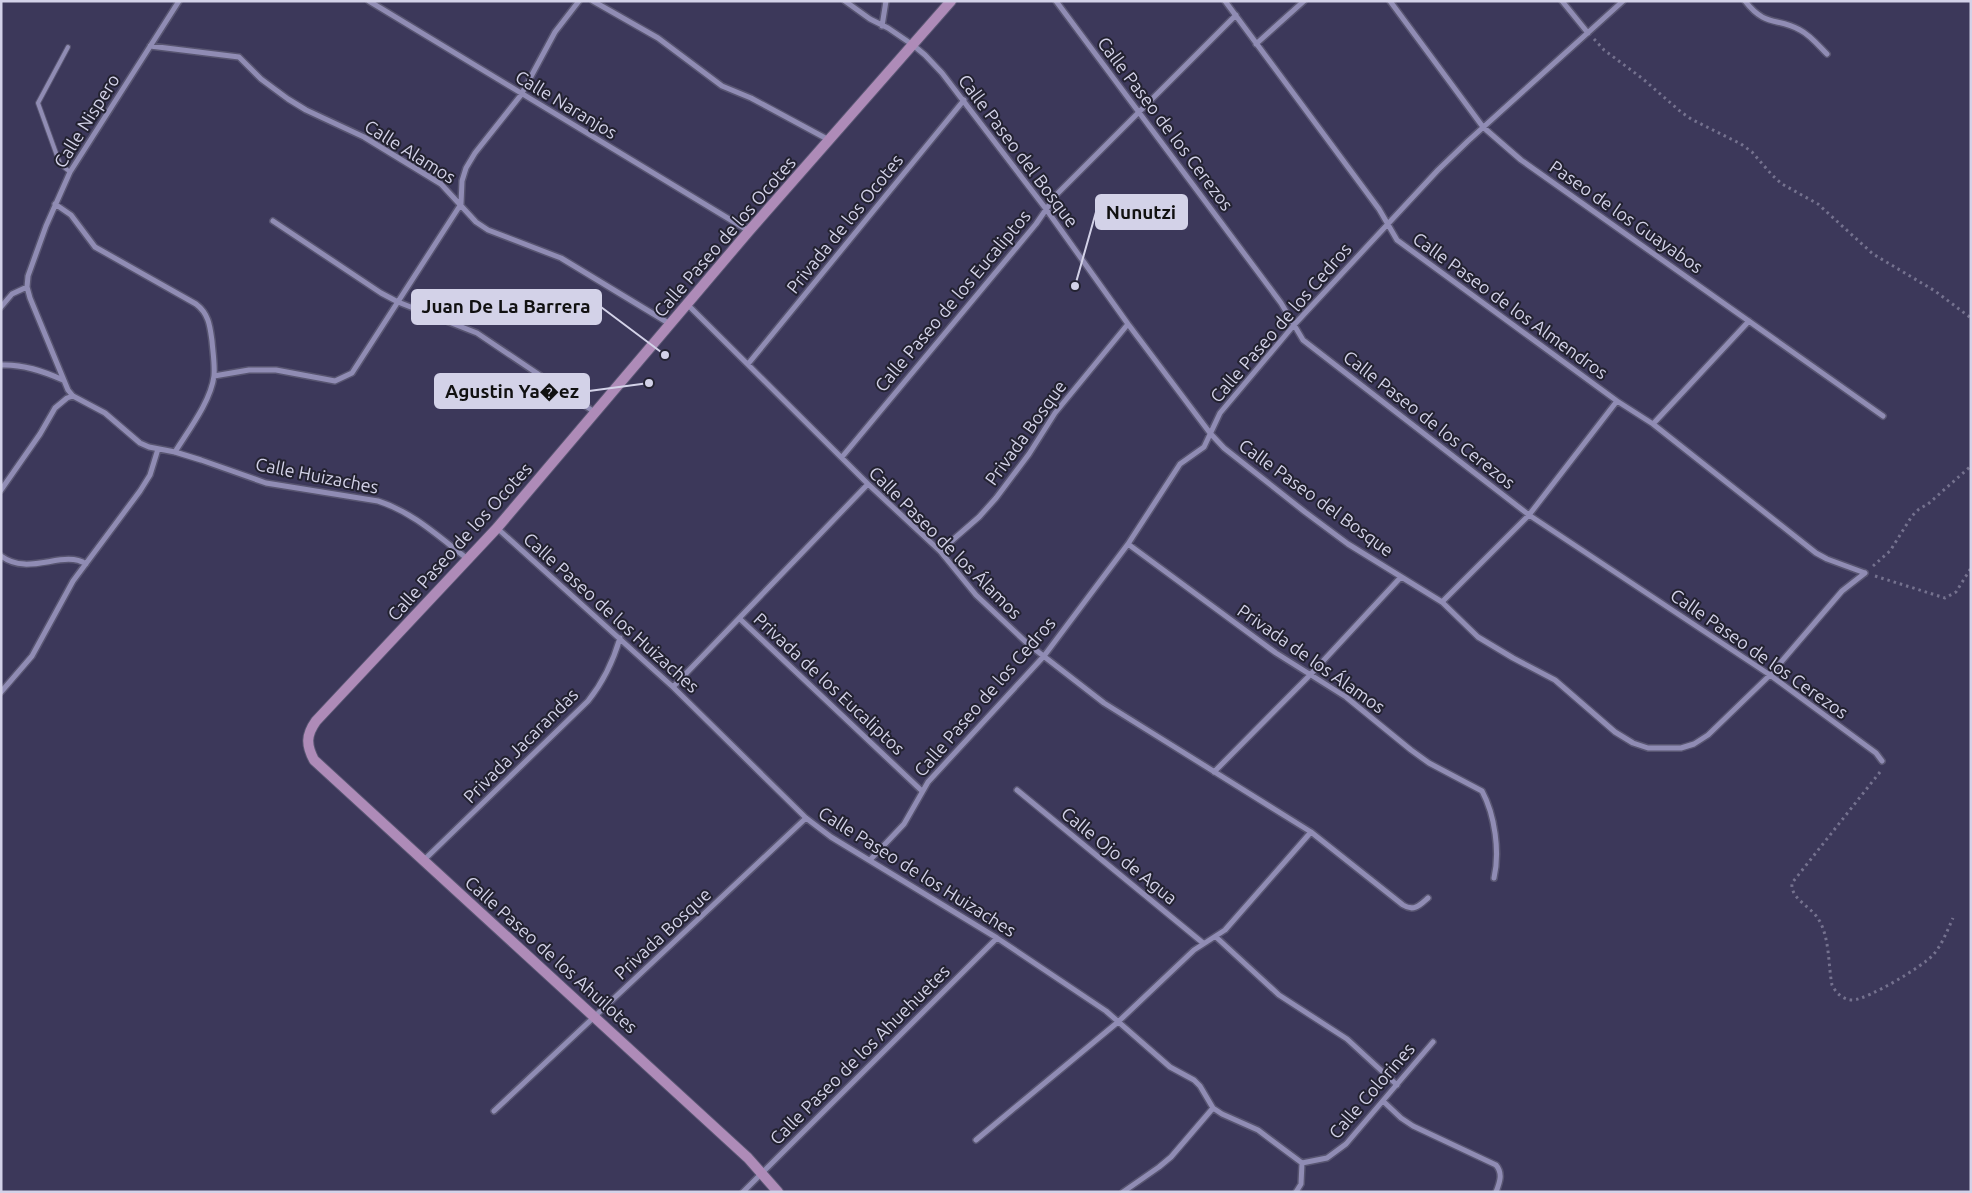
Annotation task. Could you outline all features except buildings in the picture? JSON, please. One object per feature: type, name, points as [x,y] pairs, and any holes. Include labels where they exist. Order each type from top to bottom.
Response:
[{"type":"street","name":"Calle Nispero","points":[[27,287],[32,263],[55,204],[70,172],[179,1]]},
{"type":"street","name":"Calle Naranjos","points":[[369,1],[521,95],[749,231]]},
{"type":"street","points":[[214,376],[249,370],[276,370],[335,381],[352,373],[461,204],[462,181],[466,168],[475,153],[521,95],[555,32],[579,1]]},
{"type":"street","points":[[593,1],[658,38],[722,86],[751,98],[830,141]]},
{"type":"street","name":"Calle Paseo del Bosque","points":[[845,1],[913,45],[926,55],[942,73],[1046,209],[1128,324],[1210,433],[1224,448],[1348,544],[1442,602],[1478,637],[1512,658],[1555,680],[1615,732],[1633,743],[1648,748],[1673,749],[1694,744],[1708,735],[1770,675],[1842,591],[1865,573]]},
{"type":"street","points":[[882,26],[886,1]]},
{"type":"street","name":"Calle Paseo de los Ocotes","points":[[307,740],[310,730],[316,721],[469,560],[672,325],[749,231],[951,1]]},
{"type":"street","name":"Calle Paseo de los Cerezos","points":[[1056,1],[1281,302],[1307,344],[1529,514],[1770,675],[1876,752],[1882,762]]},
{"type":"street","name":"Calle Paseo de los Almendros","points":[[1225,1],[1380,209],[1394,236],[1404,246],[1652,424],[1816,552],[1865,573]]},
{"type":"street","points":[[1256,44],[1304,1]]},
{"type":"street","name":"Paseo de los Guayabos","points":[[1390,1],[1483,127],[1521,160],[1883,416]]},
{"type":"street","points":[[1562,1],[1588,33]]},
{"type":"street","name":"Calle Paseo de los Cedros","points":[[870,860],[904,824],[928,782],[1044,656],[1128,544],[1180,464],[1204,447],[1220,413],[1294,325],[1438,170],[1623,1]]},
{"type":"street","points":[[1745,1],[1758,16],[1769,21],[1798,28],[1806,33],[1827,54]]},
{"type":"street","name":"Calle Paseo de los Eucaliptos","points":[[842,457],[1036,224],[1056,195],[1139,110],[1236,16]]},
{"type":"street","name":"Calle Alamos","points":[[150,46],[239,57],[261,79],[288,99],[306,110],[364,137],[441,184],[476,222],[488,230],[503,238],[561,258],[672,325]]},
{"type":"street","name":"Privada de los Ocotes","points":[[748,364],[964,100]]},
{"type":"street","points":[[55,204],[71,215],[94,247],[196,304],[206,314],[210,327],[214,376],[212,386],[175,452]]},
{"type":"street","points":[[273,221],[381,293],[398,302],[477,333],[596,413]]},
{"type":"street","points":[[1,307],[12,294],[27,287],[63,380],[73,396],[67,398],[55,408],[40,434],[1,490]]},
{"type":"street","name":"Calle Paseo de los Álamos","points":[[688,305],[868,484],[940,551],[976,595],[1016,634],[1104,703],[1311,832],[1407,908],[1416,908],[1428,898]]},
{"type":"street","points":[[1652,424],[1749,321]]},
{"type":"street","name":"Privada Bosque","points":[[940,551],[996,498],[1029,454],[1055,413],[1128,324]]},
{"type":"street","points":[[1,365],[20,366],[63,380]]},
{"type":"street","name":"Calle Huizaches","points":[[73,396],[105,413],[140,444],[175,452],[266,483],[378,501],[392,506],[406,512],[469,560]]},
{"type":"street","points":[[1442,602],[1529,514],[1618,401]]},
{"type":"street","points":[[1,692],[32,656],[73,581],[140,491],[150,475],[158,449]]},
{"type":"street","points":[[673,687],[868,484]]},
{"type":"street","name":"Calle Paseo de los Huizaches","points":[[497,528],[673,687],[806,818],[831,837],[997,938],[1106,1011],[1170,1067],[1194,1080],[1200,1086],[1213,1108]]},
{"type":"street","name":"Privada de los Álamos","points":[[1128,544],[1276,653],[1346,697],[1429,763],[1482,791],[1492,822],[1497,850],[1494,878]]},
{"type":"street","points":[[1,556],[16,563],[30,565],[72,559],[86,564]]},
{"type":"street","points":[[1214,772],[1311,674],[1402,577]]},
{"type":"street","name":"Privada de los Eucaliptos","points":[[740,619],[922,791]]},
{"type":"street","name":"Privada Jacarandas","points":[[424,860],[588,701],[602,683],[620,638]]},
{"type":"street","name":"Calle Paseo de los Ahuilotes","points":[[307,740],[309,751],[314,760],[762,1172],[778,1192]]},
{"type":"street","name":"Calle Ojo de Agua","points":[[1017,790],[1203,943]]},
{"type":"street","name":"Privada Bosque","points":[[494,1111],[806,818]]},
{"type":"street","points":[[976,1140],[1118,1022],[1203,943],[1225,930],[1311,832]]},
{"type":"street","points":[[1216,937],[1279,995],[1347,1039],[1397,1085]]},
{"type":"street","name":"Calle Paseo de los Ahuehuetes","points":[[743,1192],[997,938]]},
{"type":"street","name":"Calle Colorines","points":[[1302,1163],[1327,1158],[1346,1144],[1433,1042]]},
{"type":"street","points":[[1383,1101],[1413,1126],[1493,1162],[1499,1168],[1501,1177],[1496,1192]]},
{"type":"street","points":[[1123,1192],[1171,1157],[1213,1108],[1258,1130],[1302,1163],[1301,1184],[1296,1192]]},
{"type":"lane","points":[[68,47],[38,102],[60,164],[70,172]]},
{"type":"path","points":[[1588,33],[1604,50],[1643,79],[1681,112],[1741,144],[1752,152],[1782,184],[1818,204],[1873,254],[1936,291],[1971,318]]},
{"type":"path","points":[[1865,573],[1890,551],[1912,516],[1971,466]]},
{"type":"path","points":[[1865,573],[1945,598],[1956,592],[1971,568]]},
{"type":"path","points":[[1882,762],[1880,772],[1792,883],[1793,892],[1816,915],[1824,931],[1832,986],[1836,993],[1852,1000],[1877,991],[1920,967],[1933,955],[1942,942],[1953,918]]},
{"type":"place","name":"Nunutzi","points":[[1075,286]]},
{"type":"place","name":"Juan De La Barrera","points":[[665,355]]},
{"type":"place","name":"Agustin Ya�ez","points":[[649,383]]}]
